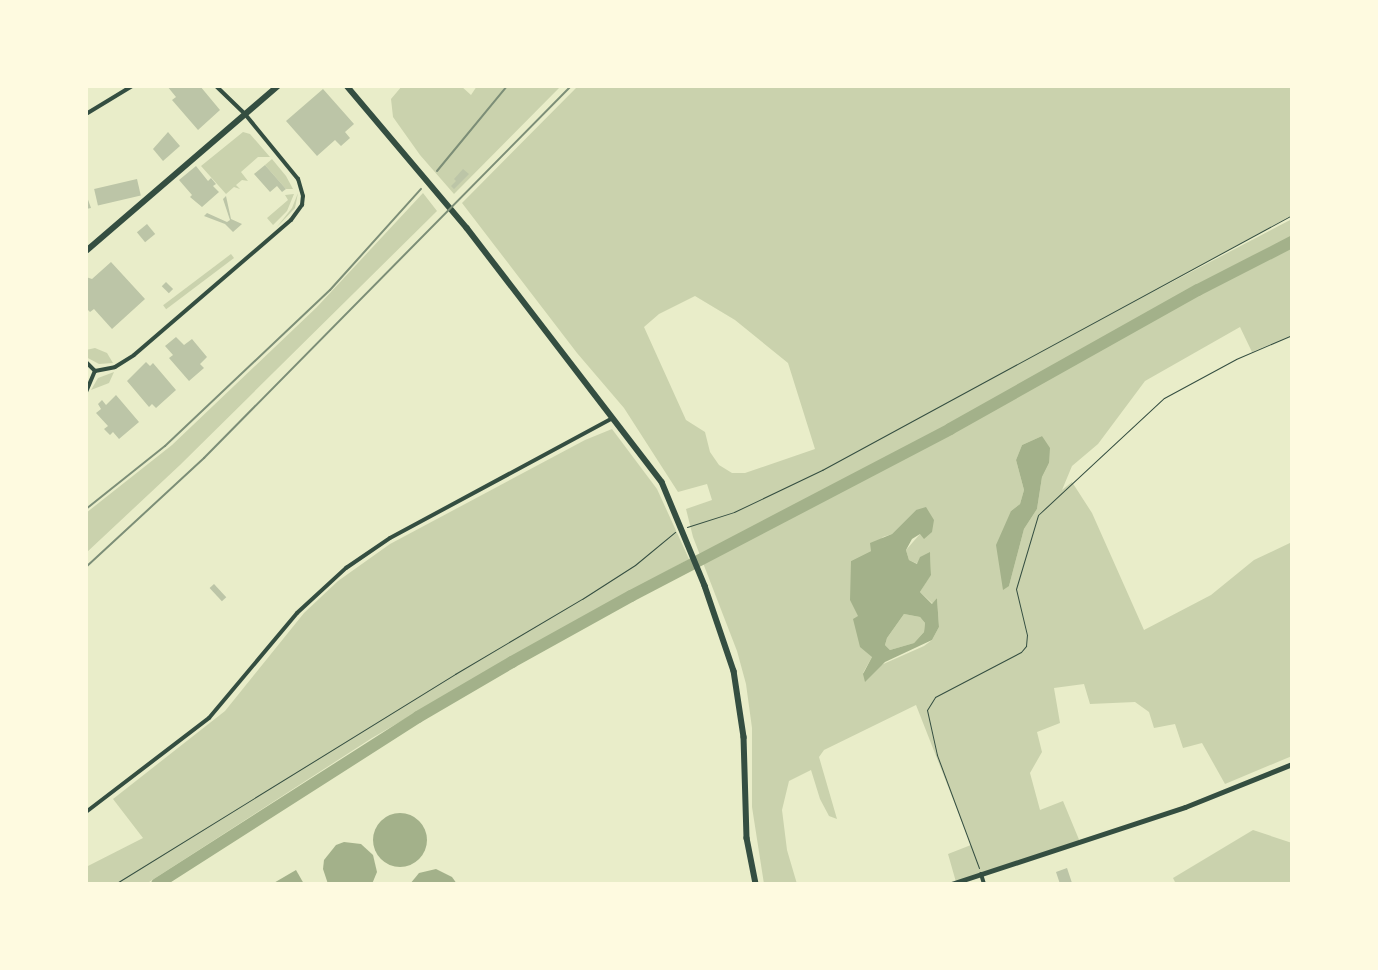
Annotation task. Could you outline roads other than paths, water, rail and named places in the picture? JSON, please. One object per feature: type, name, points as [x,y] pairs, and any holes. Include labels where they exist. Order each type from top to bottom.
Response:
[{"type":"main road","points":[[86,251],[278,86]]},
{"type":"main road","points":[[347,86],[467,228],[651,464],[688,540],[729,654],[739,697],[744,737],[745,814],[756,884]]},
{"type":"street","points":[[86,114],[132,86]]},
{"type":"street","points":[[95,371],[116,367],[134,355],[298,212],[303,196],[298,179],[245,114],[216,86]]},
{"type":"street","points":[[86,362],[95,371]]},
{"type":"street","points":[[86,392],[95,371]]},
{"type":"street","points":[[86,812],[209,718],[296,613],[352,564],[390,538],[615,418]]},
{"type":"street","points":[[951,884],[1185,807],[1292,764]]},
{"type":"street","points":[[981,874],[984,884]]},
{"type":"waterway","points":[[157,884],[418,717],[512,662],[631,596],[950,429],[1198,290],[1292,242]]},
{"type":"railway","points":[[437,171],[507,86]]},
{"type":"railway","points":[[86,567],[204,458],[571,86]]},
{"type":"railway","points":[[86,509],[165,446],[330,290],[421,189]]}]
